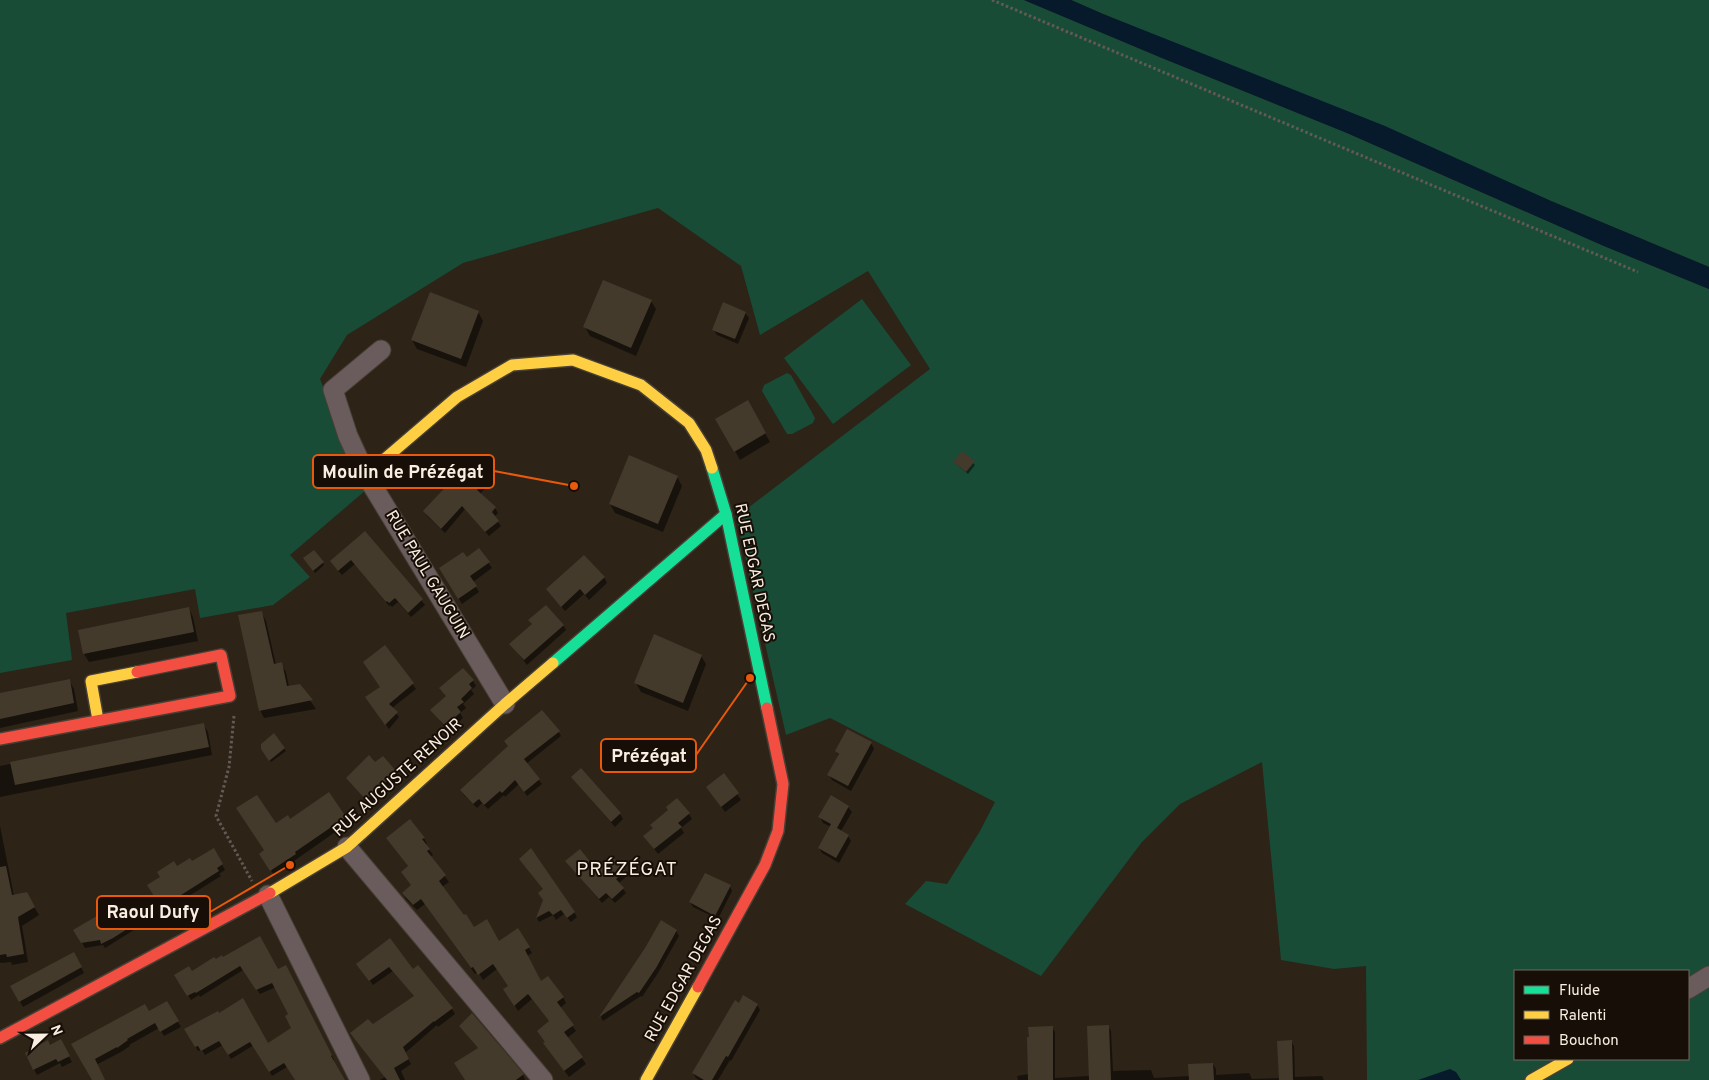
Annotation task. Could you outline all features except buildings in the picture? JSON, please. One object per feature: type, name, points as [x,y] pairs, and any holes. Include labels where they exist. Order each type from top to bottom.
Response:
[{"type":"street","name":"RUE PAUL GAUGUIN","points":[[381,350],[333,390],[348,436],[366,475],[506,704]]},
{"type":"street","name":"RUE EDGAR DEGAS","points":[[366,475],[458,397],[512,364],[573,360],[641,385],[689,423],[706,450],[726,514],[783,784],[778,831],[766,865],[646,1080]]},
{"type":"street","name":"RUE AUGUSTE RENOIR","points":[[0,1038],[264,897],[347,847],[506,704],[726,514]]},
{"type":"street","points":[[0,739],[230,696],[221,655],[91,681],[98,720]]},
{"type":"street","points":[[347,847],[543,1080]]},
{"type":"street","points":[[264,897],[360,1080]]},
{"type":"street","points":[[1689,987],[1709,976]]},
{"type":"street","points":[[1532,1080],[1566,1060]]},
{"type":"path","points":[[992,0],[1638,272]]},
{"type":"path","points":[[230,696],[234,714],[229,767],[216,816],[256,887],[264,897]]},
{"type":"green space","points":[[0,0],[1024,0],[1347,133],[1604,246],[1709,289],[1709,1080],[1367,1080],[1366,966],[1334,969],[1281,960],[1262,762],[1180,804],[1142,842],[1041,976],[905,904],[926,881],[947,884],[980,831],[995,802],[830,718],[786,735],[736,517],[930,369],[868,271],[760,335],[741,266],[658,208],[463,263],[347,335],[320,379],[366,490],[290,555],[310,577],[273,605],[200,618],[195,589],[66,613],[72,660],[0,673]]},
{"type":"green space","points":[[1071,0],[1709,0],[1709,267],[1103,14]]},
{"type":"green space","points":[[862,299],[911,365],[833,424],[784,358]]},
{"type":"green space","points":[[787,373],[791,375],[815,418],[813,423],[792,434],[787,434],[762,391],[764,385]]},
{"type":"water","points":[[1024,0],[1071,0],[1385,126],[1551,201],[1709,267],[1709,289],[1604,246],[1347,133]]},
{"type":"water","points":[[1450,1069],[1456,1072],[1461,1080],[1418,1080]]},
{"type":"traffic: fast","points":[[712,468],[726,514],[767,708]]},
{"type":"traffic: fast","points":[[553,663],[726,514]]},
{"type":"traffic: slow","points":[[366,475],[457,397],[512,365],[573,360],[641,385],[689,423],[706,450],[712,468]]},
{"type":"traffic: slow","points":[[270,893],[347,847],[553,663]]},
{"type":"traffic: slow","points":[[98,720],[91,681],[137,672]]},
{"type":"traffic: slow","points":[[646,1080],[698,987]]},
{"type":"traffic: slow","points":[[1531,1080],[1566,1060]]},
{"type":"traffic: jam","points":[[0,739],[230,696],[221,655],[137,672]]},
{"type":"traffic: jam","points":[[698,987],[765,865],[778,831],[783,784],[767,708]]},
{"type":"traffic: jam","points":[[0,1038],[270,893]]},
{"type":"place","name":"Moulin de Prézégat","points":[[574,486]]},
{"type":"place","name":"Prézégat","points":[[750,678]]},
{"type":"place","name":"Raoul Dufy","points":[[290,865]]},
{"type":"district","name":"PRÉZÉGAT","points":[[627,870]]}]
